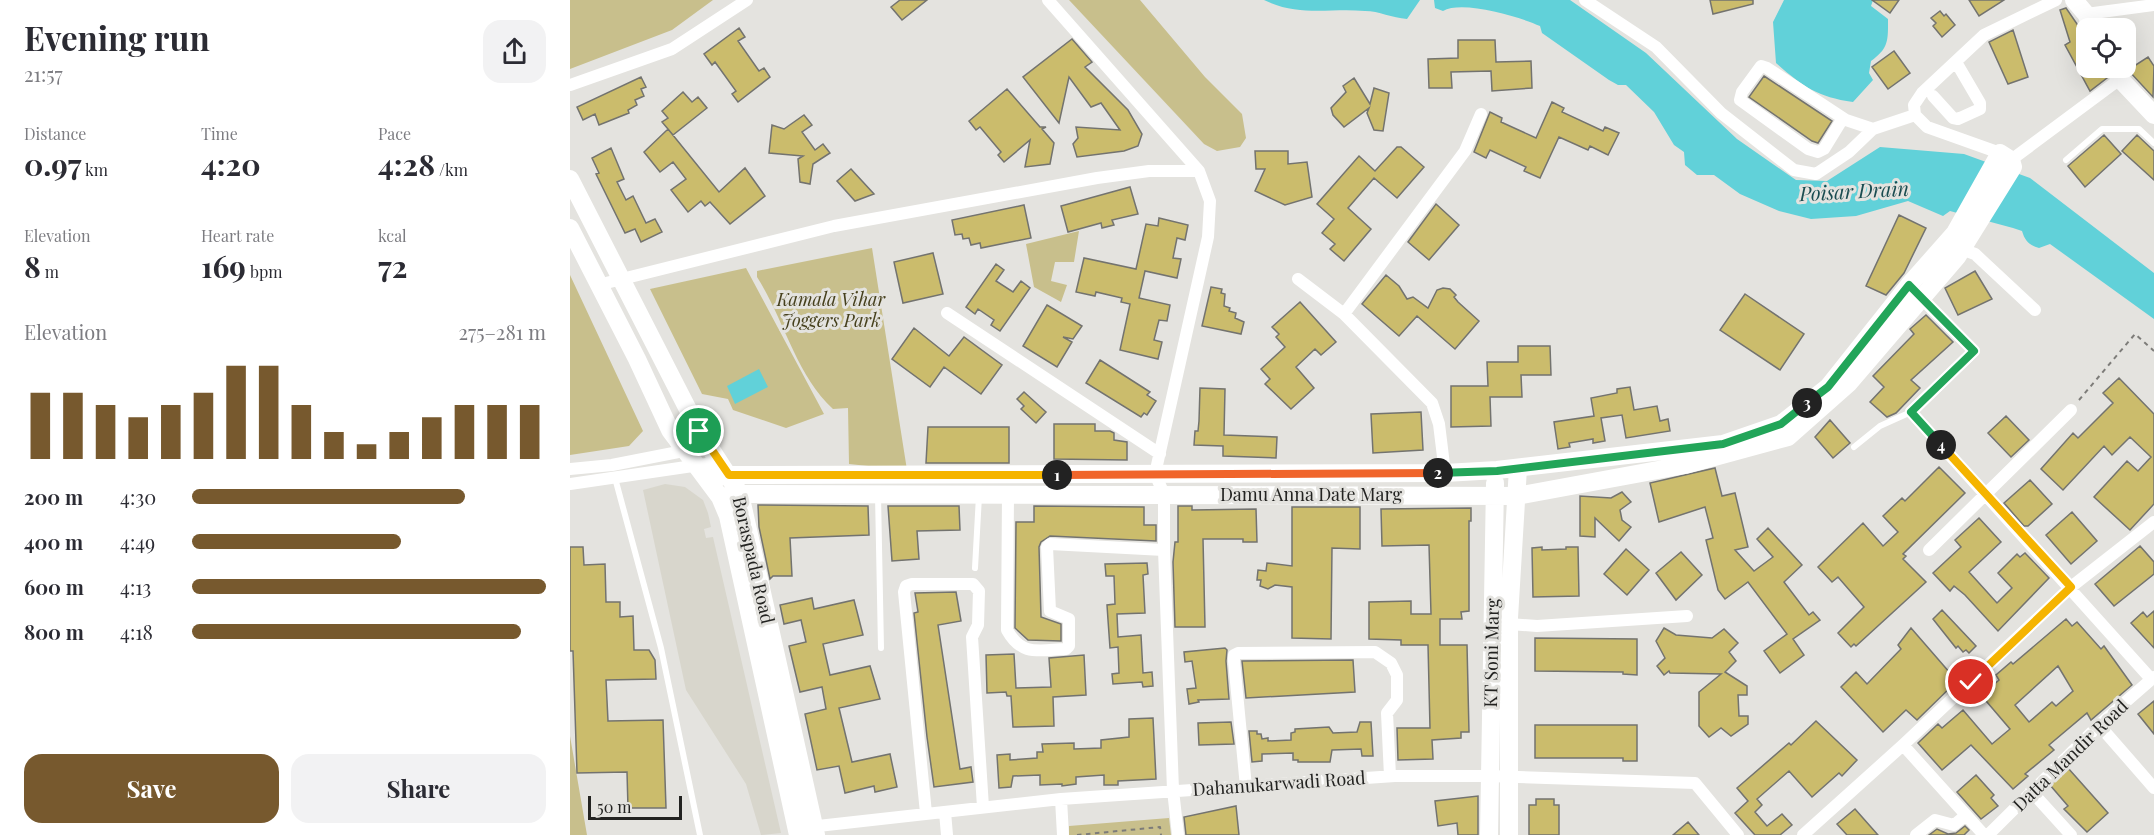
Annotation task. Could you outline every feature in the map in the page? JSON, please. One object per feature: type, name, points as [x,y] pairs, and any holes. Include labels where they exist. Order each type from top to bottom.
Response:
[{"type":"street","points":[[570,86],[672,49],[747,0]]},
{"type":"street","points":[[1048,0],[1199,171],[1210,201],[1208,237],[1155,474],[1164,494],[1173,790],[1178,835]]},
{"type":"street","points":[[1585,0],[1656,47],[1721,113],[1794,170],[1816,174],[1849,152],[1873,129],[1915,113],[1934,96]]},
{"type":"street","points":[[1957,65],[1980,103],[1980,109],[1958,119],[1953,118],[1934,96],[1933,87],[1984,35],[2056,0]]},
{"type":"street","points":[[2084,14],[2154,4]]},
{"type":"street","points":[[1957,65],[1922,93],[1914,105],[1915,113],[1927,126],[2005,160],[2111,78]]},
{"type":"street","points":[[1843,118],[1824,148],[1818,152],[1808,149],[1740,100],[1742,92],[1761,66],[1843,118],[1873,129]]},
{"type":"street","points":[[2121,78],[2154,115]]},
{"type":"street","points":[[1344,314],[1465,151],[1480,114]]},
{"type":"street","name":"Damu Anna Date Marg","points":[[702,473],[725,468],[916,475],[1445,473],[1497,471],[1723,444],[1781,424],[1828,387],[1961,240],[2005,160]]},
{"type":"street","points":[[598,285],[834,226],[1097,178],[1149,171],[1199,171]]},
{"type":"street","name":"Boraspada Road","points":[[570,179],[620,280],[709,446],[740,494],[807,831]]},
{"type":"street","name":"Boraspada Road","points":[[570,228],[670,430],[720,497],[730,528],[807,831]]},
{"type":"street","points":[[1961,240],[2035,310]]},
{"type":"street","points":[[1298,279],[1344,314],[1432,403],[1439,424],[1445,473]]},
{"type":"street","points":[[1914,291],[1974,351],[1911,412],[2153,678]]},
{"type":"street","name":"Damu Anna Date Marg","points":[[720,497],[740,494],[1516,496],[1684,465],[1788,437],[1849,383],[1914,291]]},
{"type":"street","points":[[947,313],[1160,454]]},
{"type":"street","points":[[1929,550],[2071,410]]},
{"type":"street","points":[[570,469],[600,466],[709,446]]},
{"type":"street","points":[[600,466],[608,478]]},
{"type":"street","name":"KT Soni Marg","points":[[1509,835],[1509,624],[1518,468]]},
{"type":"street","name":"KT Soni Marg","points":[[1489,835],[1493,495],[1497,471]]},
{"type":"street","points":[[570,484],[608,478],[702,473]]},
{"type":"street","points":[[916,475],[917,495]]},
{"type":"street","points":[[1008,494],[1007,630],[1013,642],[1023,650],[1066,649],[1069,646],[1069,619],[1050,611],[1047,547],[1050,544],[1164,550]]},
{"type":"street","points":[[1803,835],[1904,745],[2071,587],[2154,522]]},
{"type":"street","points":[[926,813],[904,592],[906,586],[912,584],[973,584],[980,591],[978,625],[972,637],[983,807]]},
{"type":"street","points":[[1509,624],[1537,626],[1687,616]]},
{"type":"street","points":[[1246,787],[1234,661],[1234,655],[1238,652],[1375,652],[1391,663],[1397,675],[1396,700],[1387,713],[1390,776]]},
{"type":"street","name":"Datta Mandir Road","points":[[1986,835],[2099,725],[2153,678]]},
{"type":"street","points":[[2099,725],[2154,788]]},
{"type":"street","points":[[1904,745],[1986,835]]},
{"type":"street","name":"Dahanukarwadi Road","points":[[807,831],[926,813],[1173,790],[1390,776],[1509,776],[1695,783],[1738,835]]},
{"type":"street","points":[[2031,791],[2071,835]]},
{"type":"street","points":[[1060,800],[1063,835]]},
{"type":"street","points":[[945,812],[947,835]]},
{"type":"street","points":[[1916,835],[1935,820],[1954,825],[1966,815]]},
{"type":"lane","points":[[2066,160],[2102,129],[2139,129],[2154,144]]},
{"type":"lane","points":[[1854,447],[1880,426],[1911,412]]},
{"type":"lane","points":[[608,478],[661,648],[700,835]]},
{"type":"lane","points":[[975,568],[979,494]]},
{"type":"lane","points":[[878,495],[881,648]]},
{"type":"path","points":[[2071,410],[2135,334],[2154,351]]},
{"type":"path","points":[[1077,835],[1160,827],[1161,835]]},
{"type":"shaded area","points":[[665,484],[685,487],[703,500],[708,513],[711,527],[704,529],[706,538],[713,537],[781,833],[761,835],[746,784],[686,690],[643,490]]},
{"type":"green space","points":[[570,0],[713,0],[672,30],[570,69]]},
{"type":"green space","points":[[1069,0],[1140,0],[1205,77],[1242,114],[1246,138],[1240,147],[1217,151],[1204,144]]},
{"type":"green space","points":[[1079,231],[1074,262],[1055,262],[1051,281],[1067,285],[1061,302],[1034,287],[1026,244]]},
{"type":"green space","name":"Kamala Vihar Joggers Park","points":[[872,248],[907,470],[849,464],[848,408],[833,409],[809,380],[757,277],[757,271]]},
{"type":"green space","points":[[746,268],[824,414],[786,428],[733,410],[728,399],[702,394],[650,289]]},
{"type":"green space","points":[[570,275],[643,431],[629,446],[570,455]]},
{"type":"green space","points":[[570,736],[587,835],[570,835]]},
{"type":"green space","points":[[1169,818],[1171,835],[1069,835],[1069,826]]},
{"type":"water","points":[[1264,0],[1420,0],[1407,19],[1370,11],[1302,10]]},
{"type":"water","name":"Poisar Drain","points":[[1434,0],[1570,0],[1646,53],[1737,139],[1796,180],[1827,181],[1880,147],[1964,154],[2030,178],[2154,273],[2154,319],[2050,244],[2036,247],[2028,242],[2022,231],[2013,228],[1950,211],[1943,216],[1908,201],[1856,216],[1811,219],[1779,211],[1740,194],[1714,175],[1697,175],[1685,165],[1684,152],[1674,145],[1654,112],[1626,85],[1618,85],[1609,80],[1542,33],[1540,26],[1504,14],[1476,8],[1452,8],[1443,11],[1435,8]]},
{"type":"water","points":[[1784,0],[1873,0],[1871,6],[1888,19],[1888,33],[1884,48],[1871,61],[1869,73],[1873,80],[1853,102],[1820,94],[1794,78],[1776,63],[1773,22]]},
{"type":"water","points":[[759,369],[768,387],[735,404],[727,386]]},
{"type":"building","points":[[900,0],[927,0],[902,20],[891,7]]},
{"type":"building","points":[[1710,0],[1753,0],[1753,4],[1713,14]]},
{"type":"building","points":[[1872,0],[1899,0],[1890,13]]},
{"type":"building","points":[[1969,0],[2004,0],[1979,16]]},
{"type":"building","points":[[2066,8],[2076,22],[2076,65],[2065,45],[2070,42],[2060,10]]},
{"type":"building","points":[[1940,11],[1944,16],[1946,14],[1955,25],[1942,37],[1933,26],[1936,23],[1931,18]]},
{"type":"building","points":[[739,28],[745,37],[738,41],[759,71],[764,68],[770,77],[738,102],[732,94],[736,91],[715,62],[712,65],[704,54]]},
{"type":"building","points":[[2013,30],[2028,77],[2008,84],[1989,42]]},
{"type":"building","points":[[1072,39],[1092,62],[1085,67],[1128,110],[1142,134],[1138,146],[1124,151],[1077,157],[1073,144],[1078,138],[1076,127],[1120,130],[1101,103],[1091,107],[1069,77],[1059,123],[1023,77]]},
{"type":"building","points":[[1458,40],[1495,40],[1496,62],[1531,61],[1532,88],[1492,91],[1491,71],[1451,72],[1452,88],[1429,88],[1428,59],[1458,58]]},
{"type":"building","points":[[1894,51],[1910,73],[1888,89],[1872,67]]},
{"type":"building","points":[[2148,57],[2154,66],[2153,97],[2135,78],[2136,65]]},
{"type":"building","points":[[1764,76],[1832,121],[1818,143],[1749,97]]},
{"type":"building","points":[[641,77],[646,87],[641,89],[644,96],[635,100],[637,105],[628,110],[629,113],[599,125],[595,114],[583,120],[577,107]]},
{"type":"building","points":[[1354,78],[1370,104],[1374,88],[1389,93],[1383,131],[1374,130],[1367,113],[1369,108],[1344,127],[1333,115],[1331,108],[1346,92],[1343,86]]},
{"type":"building","points":[[2083,78],[2107,78],[2090,91]]},
{"type":"building","points":[[1007,89],[1040,127],[1046,127],[1042,129],[1054,143],[1050,164],[1025,167],[1030,140],[1004,162],[998,155],[1001,152],[980,127],[976,130],[969,121]]},
{"type":"building","points":[[683,92],[692,102],[698,97],[707,108],[673,135],[662,122],[668,118],[662,111]]},
{"type":"building","points":[[1552,102],[1564,108],[1562,112],[1603,131],[1605,127],[1619,133],[1608,155],[1590,146],[1588,150],[1559,137],[1540,178],[1524,171],[1526,167],[1490,150],[1486,158],[1474,152],[1490,112],[1502,118],[1501,122],[1536,138]]},
{"type":"building","points":[[804,115],[812,125],[802,132],[815,150],[823,144],[830,153],[813,164],[810,184],[800,182],[798,159],[803,156],[769,153],[772,125],[784,129]]},
{"type":"building","points":[[668,129],[719,192],[745,168],[765,196],[730,224],[710,202],[705,206],[701,201],[688,212],[671,190],[686,179],[673,162],[660,172],[644,152]]},
{"type":"building","points":[[2104,135],[2121,154],[2085,187],[2068,166]]},
{"type":"building","points":[[2137,135],[2154,151],[2154,180],[2122,151]]},
{"type":"building","points":[[1397,147],[1401,147],[1424,167],[1397,198],[1374,178],[1348,208],[1371,229],[1344,261],[1330,249],[1335,244],[1322,233],[1334,219],[1317,204],[1359,156],[1375,171]]},
{"type":"building","points":[[611,148],[624,179],[617,182],[626,200],[633,196],[646,223],[655,219],[662,232],[641,242],[635,229],[625,233],[596,174],[599,173],[592,158]]},
{"type":"building","points":[[1255,151],[1288,151],[1288,164],[1307,162],[1312,197],[1285,205],[1255,191],[1265,169],[1256,169]]},
{"type":"building","points":[[851,169],[874,194],[855,201],[837,181]]},
{"type":"building","points":[[1130,187],[1138,214],[1112,220],[1114,225],[1102,228],[1101,223],[1068,232],[1061,206]]},
{"type":"building","points":[[1436,204],[1459,225],[1429,260],[1408,242]]},
{"type":"building","points":[[1024,205],[1031,238],[981,248],[980,243],[971,245],[969,238],[963,239],[962,234],[955,235],[952,220]]},
{"type":"building","points":[[1899,215],[1926,228],[1904,273],[1886,295],[1866,286]]},
{"type":"building","points":[[1159,218],[1188,225],[1185,240],[1177,238],[1173,258],[1181,259],[1177,278],[1145,271],[1139,298],[1170,305],[1167,321],[1159,320],[1154,340],[1162,342],[1158,359],[1120,350],[1130,304],[1121,302],[1122,298],[1096,292],[1095,296],[1076,292],[1084,258],[1136,269],[1146,224],[1158,226]]},
{"type":"building","points":[[933,253],[943,294],[903,303],[894,262]]},
{"type":"building","points":[[996,264],[1004,270],[996,281],[1013,292],[1021,281],[1030,288],[1000,331],[991,325],[994,320],[978,309],[975,314],[966,307]]},
{"type":"building","points":[[1975,271],[1992,299],[1958,315],[1945,288]]},
{"type":"building","points":[[1386,275],[1399,286],[1407,299],[1413,297],[1428,308],[1437,290],[1450,289],[1456,295],[1454,297],[1458,302],[1479,321],[1455,349],[1417,316],[1399,336],[1362,304]]},
{"type":"building","points":[[1211,287],[1222,289],[1221,293],[1225,294],[1224,306],[1236,313],[1235,318],[1244,322],[1241,334],[1202,326]]},
{"type":"building","points":[[1745,294],[1804,334],[1780,370],[1720,330]]},
{"type":"building","points":[[1300,302],[1336,342],[1321,355],[1315,349],[1296,367],[1314,388],[1291,409],[1265,384],[1270,379],[1261,369],[1285,347],[1276,337],[1279,334],[1272,327]]},
{"type":"building","points":[[1047,305],[1082,326],[1073,339],[1063,337],[1072,342],[1057,367],[1023,346]]},
{"type":"building","points":[[1926,315],[1953,342],[1911,380],[1920,388],[1896,413],[1887,417],[1870,402],[1884,387],[1873,376],[1914,334],[1910,329]]},
{"type":"building","points":[[914,328],[949,356],[964,337],[1002,365],[981,394],[944,367],[930,387],[892,359]]},
{"type":"building","points":[[1518,346],[1550,346],[1551,375],[1521,375],[1522,397],[1490,397],[1491,426],[1451,427],[1451,386],[1488,386],[1487,362],[1518,362]]},
{"type":"building","points":[[1100,360],[1150,392],[1147,395],[1156,401],[1147,415],[1144,413],[1141,417],[1086,383]]},
{"type":"building","points":[[2119,378],[2154,414],[2154,504],[2130,530],[2094,497],[2127,461],[2138,471],[2151,457],[2130,437],[2112,455],[2104,446],[2063,490],[2041,469],[2073,433],[2078,438],[2113,403],[2103,393]]},
{"type":"building","points":[[1630,387],[1634,410],[1657,406],[1660,421],[1668,419],[1670,431],[1626,438],[1622,415],[1601,418],[1605,441],[1593,443],[1593,439],[1569,443],[1570,447],[1558,449],[1554,422],[1594,416],[1591,398],[1617,393],[1617,389]]},
{"type":"building","points":[[1200,388],[1225,389],[1224,435],[1277,437],[1276,458],[1223,456],[1223,446],[1194,445],[1195,431],[1198,431]]},
{"type":"building","points":[[1024,392],[1046,412],[1036,423],[1021,409],[1024,406],[1017,399]]},
{"type":"building","points":[[1421,412],[1423,450],[1373,453],[1371,414]]},
{"type":"building","points":[[2006,416],[2029,440],[2011,457],[1988,433]]},
{"type":"building","points":[[1830,420],[1850,443],[1833,458],[1815,437]]},
{"type":"building","points":[[1054,424],[1095,424],[1095,431],[1110,431],[1114,433],[1114,440],[1127,442],[1127,460],[1054,459]]},
{"type":"building","points":[[928,427],[1009,427],[1009,463],[926,463]]},
{"type":"building","points":[[1939,467],[1965,493],[1903,554],[1906,556],[1903,559],[1926,582],[1856,646],[1854,644],[1851,647],[1838,633],[1864,607],[1838,577],[1832,582],[1818,567],[1863,523],[1883,546],[1898,532],[1883,516],[1902,498],[1905,501]]},
{"type":"building","points":[[1715,468],[1722,496],[1735,493],[1748,547],[1735,550],[1754,571],[1773,557],[1757,539],[1768,528],[1802,565],[1784,582],[1809,615],[1813,612],[1820,620],[1793,639],[1804,655],[1780,673],[1764,651],[1787,634],[1748,582],[1725,599],[1718,590],[1706,540],[1713,538],[1705,507],[1659,522],[1650,483]]},
{"type":"building","points":[[2030,480],[2052,504],[2028,526],[2024,526],[2004,503]]},
{"type":"building","points":[[1622,492],[1631,502],[1620,510],[1622,520],[1631,527],[1619,541],[1595,518],[1595,537],[1580,536],[1580,496],[1611,498]]},
{"type":"building","points":[[758,505],[868,506],[869,535],[790,538],[792,576],[773,576],[770,579],[759,527]]},
{"type":"building","points":[[888,506],[959,506],[960,530],[917,531],[919,559],[892,561]]},
{"type":"building","points":[[1034,506],[1144,507],[1144,525],[1156,525],[1156,541],[1050,536],[1041,542],[1039,547],[1041,617],[1061,624],[1061,641],[1028,640],[1015,628],[1016,522],[1034,522]]},
{"type":"building","points":[[1178,506],[1192,506],[1192,510],[1256,509],[1257,542],[1243,542],[1243,539],[1203,539],[1205,627],[1175,627],[1173,562],[1175,542],[1178,542]]},
{"type":"building","points":[[1292,507],[1360,507],[1360,549],[1332,548],[1331,639],[1292,638],[1292,587],[1275,585],[1268,589],[1260,586],[1261,580],[1257,580],[1258,570],[1266,571],[1267,563],[1292,566]]},
{"type":"building","points":[[1471,508],[1469,611],[1461,612],[1462,619],[1440,619],[1440,645],[1467,645],[1469,732],[1461,732],[1461,738],[1432,740],[1433,759],[1398,760],[1397,728],[1430,728],[1428,645],[1401,645],[1401,640],[1369,639],[1369,602],[1411,601],[1411,614],[1431,614],[1429,545],[1382,546],[1381,509]]},
{"type":"building","points":[[2072,512],[2097,541],[2071,564],[2046,535]]},
{"type":"building","points":[[1979,518],[2001,542],[1969,572],[1997,603],[2012,588],[1998,573],[2017,554],[2020,557],[2025,553],[2049,578],[1998,631],[1965,595],[1954,586],[1950,591],[1933,573],[1961,547],[1955,540]]},
{"type":"building","points":[[2140,546],[2154,562],[2154,574],[2114,606],[2095,584]]},
{"type":"building","points":[[570,547],[583,547],[584,565],[605,564],[606,602],[620,602],[620,617],[633,616],[634,650],[649,650],[655,660],[656,679],[606,680],[608,721],[663,720],[666,808],[628,808],[627,772],[577,773],[573,651],[570,651]]},
{"type":"building","points":[[1542,547],[1542,550],[1578,547],[1579,596],[1533,597],[1532,548]]},
{"type":"building","points":[[1626,549],[1649,570],[1627,595],[1604,574]]},
{"type":"building","points":[[1681,552],[1702,575],[1676,600],[1656,573]]},
{"type":"building","points":[[1147,563],[1148,574],[1143,575],[1145,613],[1117,614],[1118,637],[1141,635],[1143,673],[1152,672],[1153,686],[1143,687],[1142,682],[1113,684],[1112,674],[1119,673],[1118,647],[1110,648],[1107,605],[1115,604],[1114,576],[1106,576],[1105,564]]},
{"type":"building","points":[[956,592],[961,621],[938,625],[960,769],[971,767],[973,782],[934,787],[914,613],[918,612],[915,593]]},
{"type":"building","points":[[812,598],[814,609],[854,600],[863,635],[823,644],[830,675],[870,666],[880,699],[839,708],[852,762],[890,754],[897,787],[875,792],[874,786],[845,793],[839,766],[817,770],[805,714],[826,709],[822,687],[800,692],[789,646],[806,642],[801,620],[784,624],[780,605]]},
{"type":"building","points":[[1942,610],[1976,646],[1969,653],[1966,650],[1963,652],[1958,646],[1956,648],[1933,619]]},
{"type":"building","points":[[2154,611],[2154,648],[2131,623],[2143,612],[2147,617]]},
{"type":"building","points":[[2066,619],[2072,626],[2077,622],[2101,649],[2104,646],[2132,685],[2091,720],[2087,713],[2049,745],[2054,750],[2025,774],[2028,776],[2013,789],[1971,745],[1942,770],[1918,743],[1938,724],[1942,728],[1963,710],[1992,744],[2010,729],[1981,695],[1999,680],[1996,675],[2011,662],[2013,664]],"holes":[[[2058,666],[2073,691],[2056,706],[2052,702],[2029,722],[2015,705]]]},
{"type":"building","points":[[1664,628],[1676,635],[1712,638],[1724,629],[1738,643],[1729,652],[1736,661],[1725,672],[1747,686],[1747,695],[1738,695],[1739,716],[1748,716],[1748,724],[1731,736],[1721,728],[1709,737],[1699,726],[1699,692],[1721,674],[1670,673],[1669,671],[1664,675],[1657,666],[1665,658],[1656,641]]},
{"type":"building","points":[[1911,628],[1957,681],[1917,720],[1906,710],[1883,732],[1841,687],[1856,672],[1867,684],[1901,649],[1898,645]]},
{"type":"building","points":[[1535,638],[1637,639],[1637,675],[1623,674],[1623,672],[1535,671]]},
{"type":"building","points":[[1225,648],[1227,650],[1229,699],[1198,700],[1199,702],[1189,704],[1187,689],[1196,688],[1192,661],[1185,662],[1184,652]]},
{"type":"building","points":[[1014,654],[1016,688],[1051,687],[1049,658],[1084,655],[1086,695],[1053,697],[1054,726],[1013,727],[1011,696],[1007,696],[1006,692],[987,693],[986,655]]},
{"type":"building","points":[[1353,660],[1355,692],[1246,698],[1242,661]]},
{"type":"building","points":[[2154,701],[2154,734],[2138,714]]},
{"type":"building","points":[[1153,718],[1156,779],[1118,781],[1118,785],[1104,785],[1104,775],[1076,777],[1076,784],[1062,786],[1062,784],[1040,785],[1040,775],[1013,776],[1011,787],[999,788],[997,755],[1010,754],[1010,760],[1037,758],[1037,752],[1043,752],[1042,744],[1074,743],[1074,749],[1101,748],[1101,740],[1129,737],[1129,719]]},
{"type":"building","points":[[1816,721],[1857,760],[1842,776],[1839,773],[1812,797],[1789,771],[1757,799],[1762,805],[1755,812],[1767,826],[1782,814],[1792,825],[1780,835],[1755,835],[1735,813],[1748,801],[1737,788],[1789,743],[1791,745]]},
{"type":"building","points":[[1231,722],[1234,744],[1199,745],[1198,723]]},
{"type":"building","points":[[1360,722],[1371,722],[1373,756],[1362,756],[1361,749],[1332,750],[1330,762],[1298,762],[1298,760],[1293,760],[1293,753],[1262,754],[1262,761],[1252,762],[1249,731],[1257,731],[1257,734],[1261,734],[1262,739],[1268,738],[1268,741],[1291,740],[1291,733],[1295,732],[1295,729],[1329,727],[1333,733],[1357,732]]},
{"type":"building","points":[[1535,725],[1637,725],[1637,761],[1623,761],[1623,758],[1535,758]]},
{"type":"building","points":[[2068,768],[2108,813],[2087,832],[2064,809],[2068,806],[2050,785]]},
{"type":"building","points":[[1976,775],[1994,795],[1991,798],[1998,806],[1981,819],[1957,792]]},
{"type":"building","points":[[1478,796],[1478,835],[1458,835],[1457,823],[1438,826],[1435,801]]},
{"type":"building","points":[[1536,799],[1554,799],[1554,805],[1559,805],[1559,835],[1529,835],[1529,805],[1536,805]]},
{"type":"building","points":[[1236,806],[1239,835],[1186,835],[1184,817]]},
{"type":"building","points":[[1855,809],[1878,835],[1847,835],[1837,824]]},
{"type":"building","points":[[1688,822],[1699,835],[1673,835]]},
{"type":"building","points":[[1965,826],[1969,830],[1964,835],[1929,835],[1937,829],[1948,834],[1956,833]]},
{"type":"route","points":[[699,431],[729,475],[1445,473],[1497,471],[1644,455],[1723,444],[1781,424],[1828,387],[1909,285],[1974,351],[1911,412],[2071,587],[1971,682]]}]
